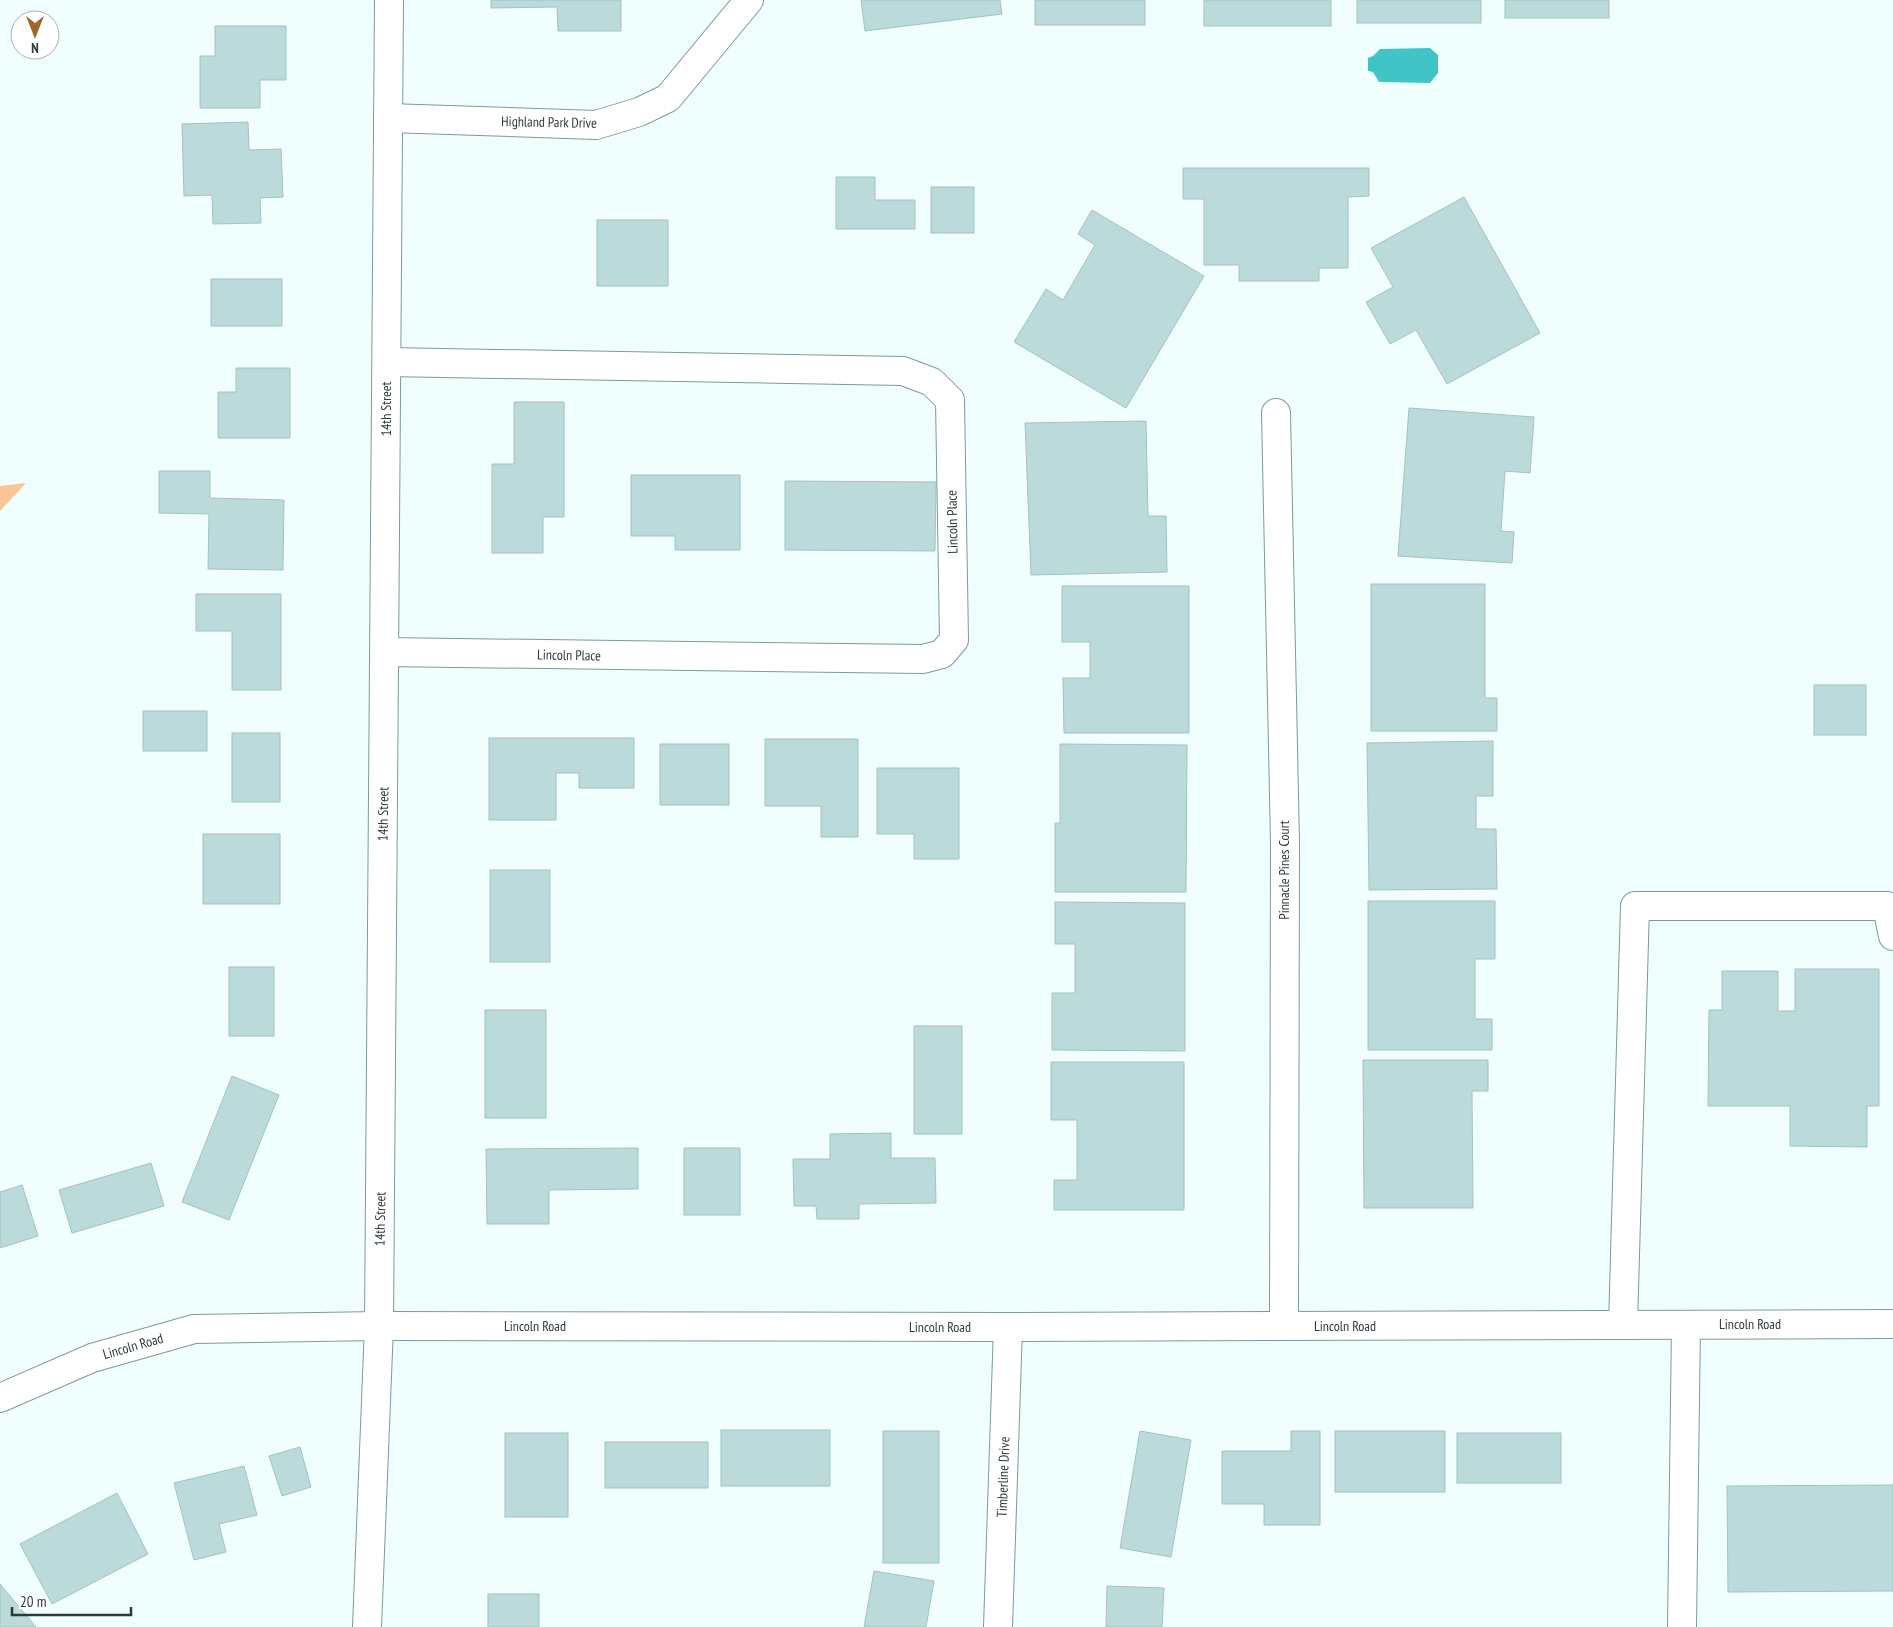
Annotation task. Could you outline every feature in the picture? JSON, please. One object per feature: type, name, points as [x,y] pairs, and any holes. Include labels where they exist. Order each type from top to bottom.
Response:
[{"type":"street","name":"14th Street","points":[[367,1627],[379,1326],[388,0]]},
{"type":"street","name":"Highland Park Drive","points":[[388,118],[596,125],[639,112],[668,98],[749,0]]},
{"type":"street","name":"Lincoln Place","points":[[385,652],[923,659],[942,654],[954,640],[950,400],[932,382],[903,371],[387,362]]},
{"type":"street","name":"Pinnacle Pines Court","points":[[1276,413],[1285,843],[1284,1326]]},
{"type":"street","points":[[1623,1325],[1635,906],[1887,906],[1893,936]]},
{"type":"street","name":"Lincoln Road","points":[[0,1398],[92,1358],[194,1329],[379,1326],[1008,1327],[1893,1324]]},
{"type":"street","points":[[1682,1627],[1686,1325]]},
{"type":"street","name":"Timberline Drive","points":[[998,1627],[1008,1327]]},
{"type":"shaded area","points":[[26,483],[0,511],[0,486]]},
{"type":"water","points":[[1430,48],[1438,55],[1438,73],[1430,83],[1379,82],[1373,72],[1368,71],[1368,58],[1380,49]]},
{"type":"building","points":[[491,0],[621,0],[621,31],[558,31],[557,7],[491,8]]},
{"type":"building","points":[[861,0],[1000,0],[1002,14],[865,31]]},
{"type":"building","points":[[1035,0],[1145,0],[1145,25],[1035,25]]},
{"type":"building","points":[[1204,0],[1331,0],[1331,26],[1204,26]]},
{"type":"building","points":[[1357,0],[1481,0],[1481,23],[1357,23]]},
{"type":"building","points":[[1505,0],[1609,0],[1609,18],[1505,18]]},
{"type":"building","points":[[215,26],[286,26],[286,80],[260,80],[260,108],[200,108],[200,56],[215,56]]},
{"type":"building","points":[[248,122],[249,150],[281,149],[283,197],[260,198],[261,223],[213,224],[212,195],[184,196],[182,124]]},
{"type":"building","points":[[1183,168],[1369,168],[1369,196],[1348,197],[1348,268],[1319,268],[1319,281],[1239,281],[1239,265],[1204,265],[1204,199],[1183,199]]},
{"type":"building","points":[[836,177],[875,177],[875,200],[915,200],[915,229],[836,229]]},
{"type":"building","points":[[931,187],[974,187],[974,233],[931,233]]},
{"type":"building","points":[[1464,197],[1540,333],[1447,384],[1416,330],[1390,344],[1366,302],[1393,287],[1371,248]]},
{"type":"building","points":[[1092,210],[1204,276],[1126,408],[1014,342],[1046,289],[1063,300],[1095,245],[1078,234]]},
{"type":"building","points":[[597,220],[668,220],[668,286],[597,286]]},
{"type":"building","points":[[211,279],[282,279],[282,326],[211,326]]},
{"type":"building","points":[[236,368],[290,368],[290,438],[218,438],[218,392],[236,392]]},
{"type":"building","points":[[514,402],[564,402],[564,517],[543,517],[543,553],[492,553],[492,464],[514,464]]},
{"type":"building","points":[[1409,408],[1534,417],[1530,473],[1505,471],[1501,531],[1514,532],[1512,563],[1398,556]]},
{"type":"building","points":[[1146,421],[1148,516],[1166,516],[1167,572],[1031,575],[1025,423]]},
{"type":"building","points":[[159,471],[210,471],[210,498],[284,500],[283,570],[208,569],[209,514],[159,513]]},
{"type":"building","points":[[631,475],[740,475],[740,550],[675,550],[675,536],[631,536]]},
{"type":"building","points":[[785,481],[936,482],[935,551],[785,550]]},
{"type":"building","points":[[1371,584],[1485,584],[1485,698],[1497,698],[1497,731],[1371,731]]},
{"type":"building","points":[[1062,586],[1189,586],[1189,733],[1064,733],[1063,678],[1090,678],[1090,642],[1062,642]]},
{"type":"building","points":[[196,594],[281,594],[281,690],[232,690],[232,631],[196,631]]},
{"type":"building","points":[[1814,685],[1866,685],[1866,735],[1814,735]]},
{"type":"building","points":[[143,711],[207,711],[207,751],[143,751]]},
{"type":"building","points":[[232,733],[280,733],[280,802],[232,802]]},
{"type":"building","points":[[489,738],[634,738],[634,788],[579,788],[579,773],[556,773],[556,820],[489,820]]},
{"type":"building","points":[[765,739],[858,739],[858,837],[821,837],[821,806],[765,806]]},
{"type":"building","points":[[1493,741],[1493,796],[1476,796],[1476,829],[1496,829],[1497,889],[1369,890],[1367,743]]},
{"type":"building","points":[[660,744],[729,744],[729,805],[660,805]]},
{"type":"building","points":[[1060,744],[1187,745],[1186,892],[1055,892],[1055,823],[1060,823]]},
{"type":"building","points":[[877,768],[959,768],[959,859],[914,859],[914,834],[877,834]]},
{"type":"building","points":[[203,834],[280,834],[280,904],[203,904]]},
{"type":"building","points":[[490,870],[550,870],[550,962],[490,962]]},
{"type":"building","points":[[1368,901],[1495,901],[1495,959],[1475,959],[1475,1019],[1492,1019],[1492,1050],[1368,1050]]},
{"type":"building","points":[[1055,902],[1185,903],[1185,1051],[1052,1050],[1052,993],[1075,993],[1075,944],[1055,944]]},
{"type":"building","points":[[229,967],[274,967],[274,1036],[229,1036]]},
{"type":"building","points":[[1795,969],[1879,969],[1879,1106],[1867,1106],[1867,1147],[1790,1146],[1790,1106],[1708,1106],[1709,1010],[1722,1010],[1722,971],[1778,971],[1778,1011],[1795,1011]]},
{"type":"building","points":[[485,1010],[546,1010],[546,1118],[485,1118]]},
{"type":"building","points":[[914,1026],[962,1026],[962,1134],[914,1134]]},
{"type":"building","points":[[1363,1060],[1488,1060],[1488,1091],[1472,1091],[1473,1208],[1364,1208]]},
{"type":"building","points":[[1051,1062],[1184,1062],[1184,1210],[1054,1210],[1054,1180],[1077,1180],[1077,1120],[1051,1120]]},
{"type":"building","points":[[232,1076],[279,1095],[229,1220],[182,1202]]},
{"type":"building","points":[[891,1133],[891,1158],[935,1158],[936,1203],[859,1204],[859,1219],[817,1219],[816,1206],[794,1206],[793,1159],[830,1159],[830,1134]]},
{"type":"building","points":[[638,1148],[638,1189],[549,1190],[549,1224],[487,1224],[486,1149]]},
{"type":"building","points":[[684,1148],[740,1148],[740,1215],[684,1215]]},
{"type":"building","points":[[151,1163],[164,1206],[72,1233],[59,1190]]},
{"type":"building","points":[[22,1185],[38,1236],[0,1248],[0,1192]]},
{"type":"building","points":[[721,1430],[830,1430],[830,1486],[721,1486]]},
{"type":"building","points":[[883,1431],[939,1431],[939,1563],[883,1563]]},
{"type":"building","points":[[1140,1431],[1191,1440],[1171,1557],[1120,1548]]},
{"type":"building","points":[[1291,1431],[1320,1431],[1320,1525],[1264,1525],[1264,1504],[1222,1504],[1222,1451],[1291,1451]]},
{"type":"building","points":[[1335,1431],[1445,1431],[1445,1492],[1335,1492]]},
{"type":"building","points":[[505,1433],[568,1433],[568,1517],[505,1517]]},
{"type":"building","points":[[1457,1433],[1561,1433],[1561,1483],[1457,1483]]},
{"type":"building","points":[[605,1442],[708,1442],[708,1488],[605,1488]]},
{"type":"building","points":[[300,1447],[311,1487],[282,1496],[269,1456]]},
{"type":"building","points":[[244,1466],[257,1515],[219,1524],[226,1552],[194,1560],[174,1483]]},
{"type":"building","points":[[1893,1485],[1893,1591],[1728,1592],[1727,1486]]},
{"type":"building","points":[[117,1493],[148,1554],[52,1604],[20,1544]]},
{"type":"building","points":[[874,1571],[934,1581],[926,1627],[864,1627]]},
{"type":"building","points":[[0,1584],[36,1627],[0,1627]]},
{"type":"building","points":[[1107,1586],[1164,1588],[1162,1627],[1106,1627]]},
{"type":"building","points":[[488,1594],[539,1594],[539,1627],[488,1627]]}]
